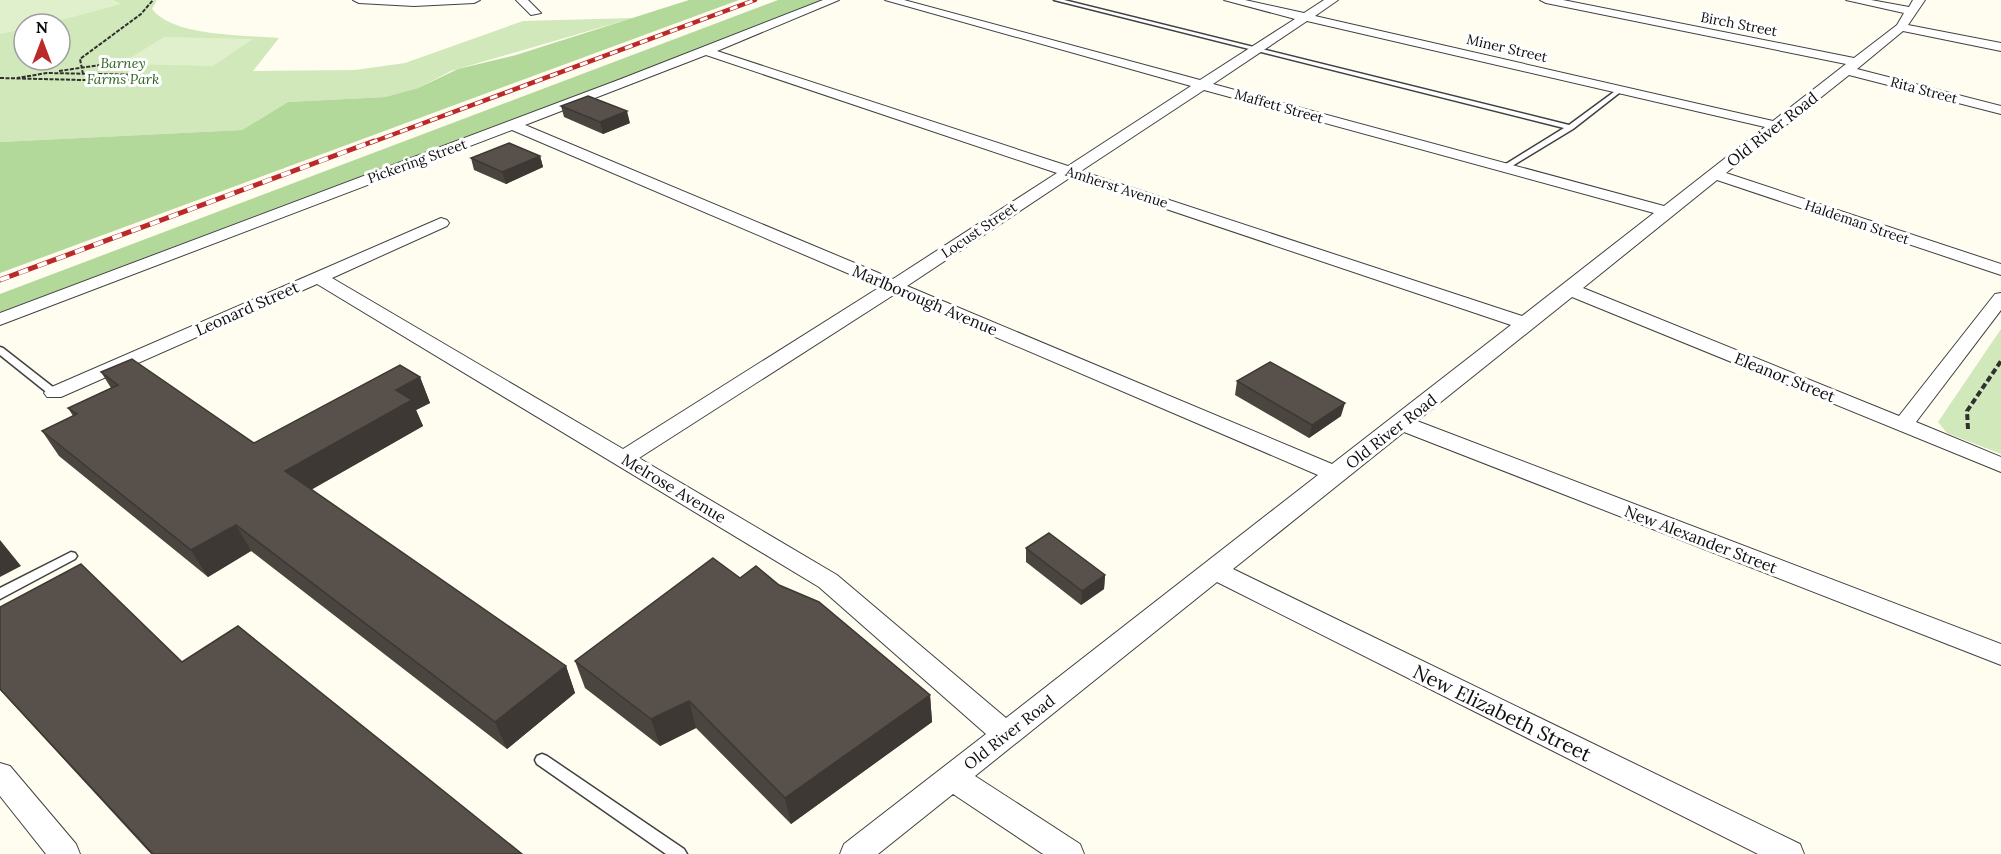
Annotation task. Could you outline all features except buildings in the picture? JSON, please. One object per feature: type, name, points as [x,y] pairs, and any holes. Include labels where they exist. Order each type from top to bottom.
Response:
[{"type":"street","points":[[359,0],[414,3],[474,0]]},
{"type":"street","points":[[522,0],[534,13]]},
{"type":"street","name":"Pickering Street","points":[[0,320],[229,230],[515,126],[833,0]]},
{"type":"street","name":"Maffett Street","points":[[891,0],[1667,212]]},
{"type":"street","name":"Miner Street","points":[[1230,0],[1777,126]]},
{"type":"street","name":"Locust Street","points":[[624,458],[893,287],[1332,0]]},
{"type":"street","name":"Birch Street","points":[[1546,0],[1851,66]]},
{"type":"street","points":[[1852,0],[1911,12],[2001,47]]},
{"type":"street","name":"Old River Road","points":[[855,854],[1528,324],[1713,174],[1777,126],[1851,66],[1911,12]]},
{"type":"street","name":"Amherst Avenue","points":[[706,51],[1528,324]]},
{"type":"street","name":"Rita Street","points":[[1851,66],[2001,110]]},
{"type":"street","name":"Marlborough Avenue","points":[[515,126],[1336,474]]},
{"type":"street","name":"Haldeman Street","points":[[1713,174],[2001,270]]},
{"type":"street","name":"Leonard Street","points":[[54,393],[441,224]]},
{"type":"street","name":"Melrose Avenue","points":[[318,277],[828,581],[1006,734]]},
{"type":"street","name":"Eleanor Street","points":[[1569,289],[2001,465]]},
{"type":"street","points":[[1903,425],[2001,298]]},
{"type":"street","name":"New Alexander Street","points":[[1402,423],[2001,655]]},
{"type":"street","name":"New Elizabeth Street","points":[[1215,571],[1789,854]]},
{"type":"street","points":[[0,775],[65,854]]},
{"type":"street","points":[[952,777],[1069,854]]},
{"type":"lane","points":[[1057,0],[1570,127]]},
{"type":"lane","points":[[1504,169],[1570,127],[1620,90]]},
{"type":"lane","points":[[0,350],[54,393]]},
{"type":"lane","points":[[0,594],[71,556]]},
{"type":"lane","points":[[542,760],[679,854]]},
{"type":"path","points":[[82,74],[80,59],[87,50],[144,11],[153,0]]},
{"type":"path","points":[[17,78],[121,62]]},
{"type":"path","points":[[0,78],[123,81],[147,75],[47,73]]},
{"type":"path","points":[[1966,411],[2001,361]]},
{"type":"green space","name":"Barney Farms Park","points":[[0,0],[157,0],[152,9],[162,18],[176,25],[211,33],[279,38],[253,71],[355,70],[405,63],[523,21],[633,18],[451,71],[418,88],[385,97],[288,102],[242,130],[0,142]]},
{"type":"green space","points":[[0,0],[114,0],[121,4],[72,17],[72,12],[12,12],[12,32],[0,34]]},
{"type":"green space","points":[[689,0],[739,0],[0,273],[0,142],[242,130],[288,102],[385,97],[418,88],[458,69],[516,55]]},
{"type":"green space","points":[[778,0],[823,0],[618,80],[0,313],[0,294]]},
{"type":"green space","points":[[164,37],[253,39],[213,66],[120,64]]},
{"type":"green space","points":[[2001,329],[2001,454],[1947,433],[1938,422]]},
{"type":"railway","points":[[370,143],[755,0]]},
{"type":"railway","points":[[0,280],[374,141]]}]
